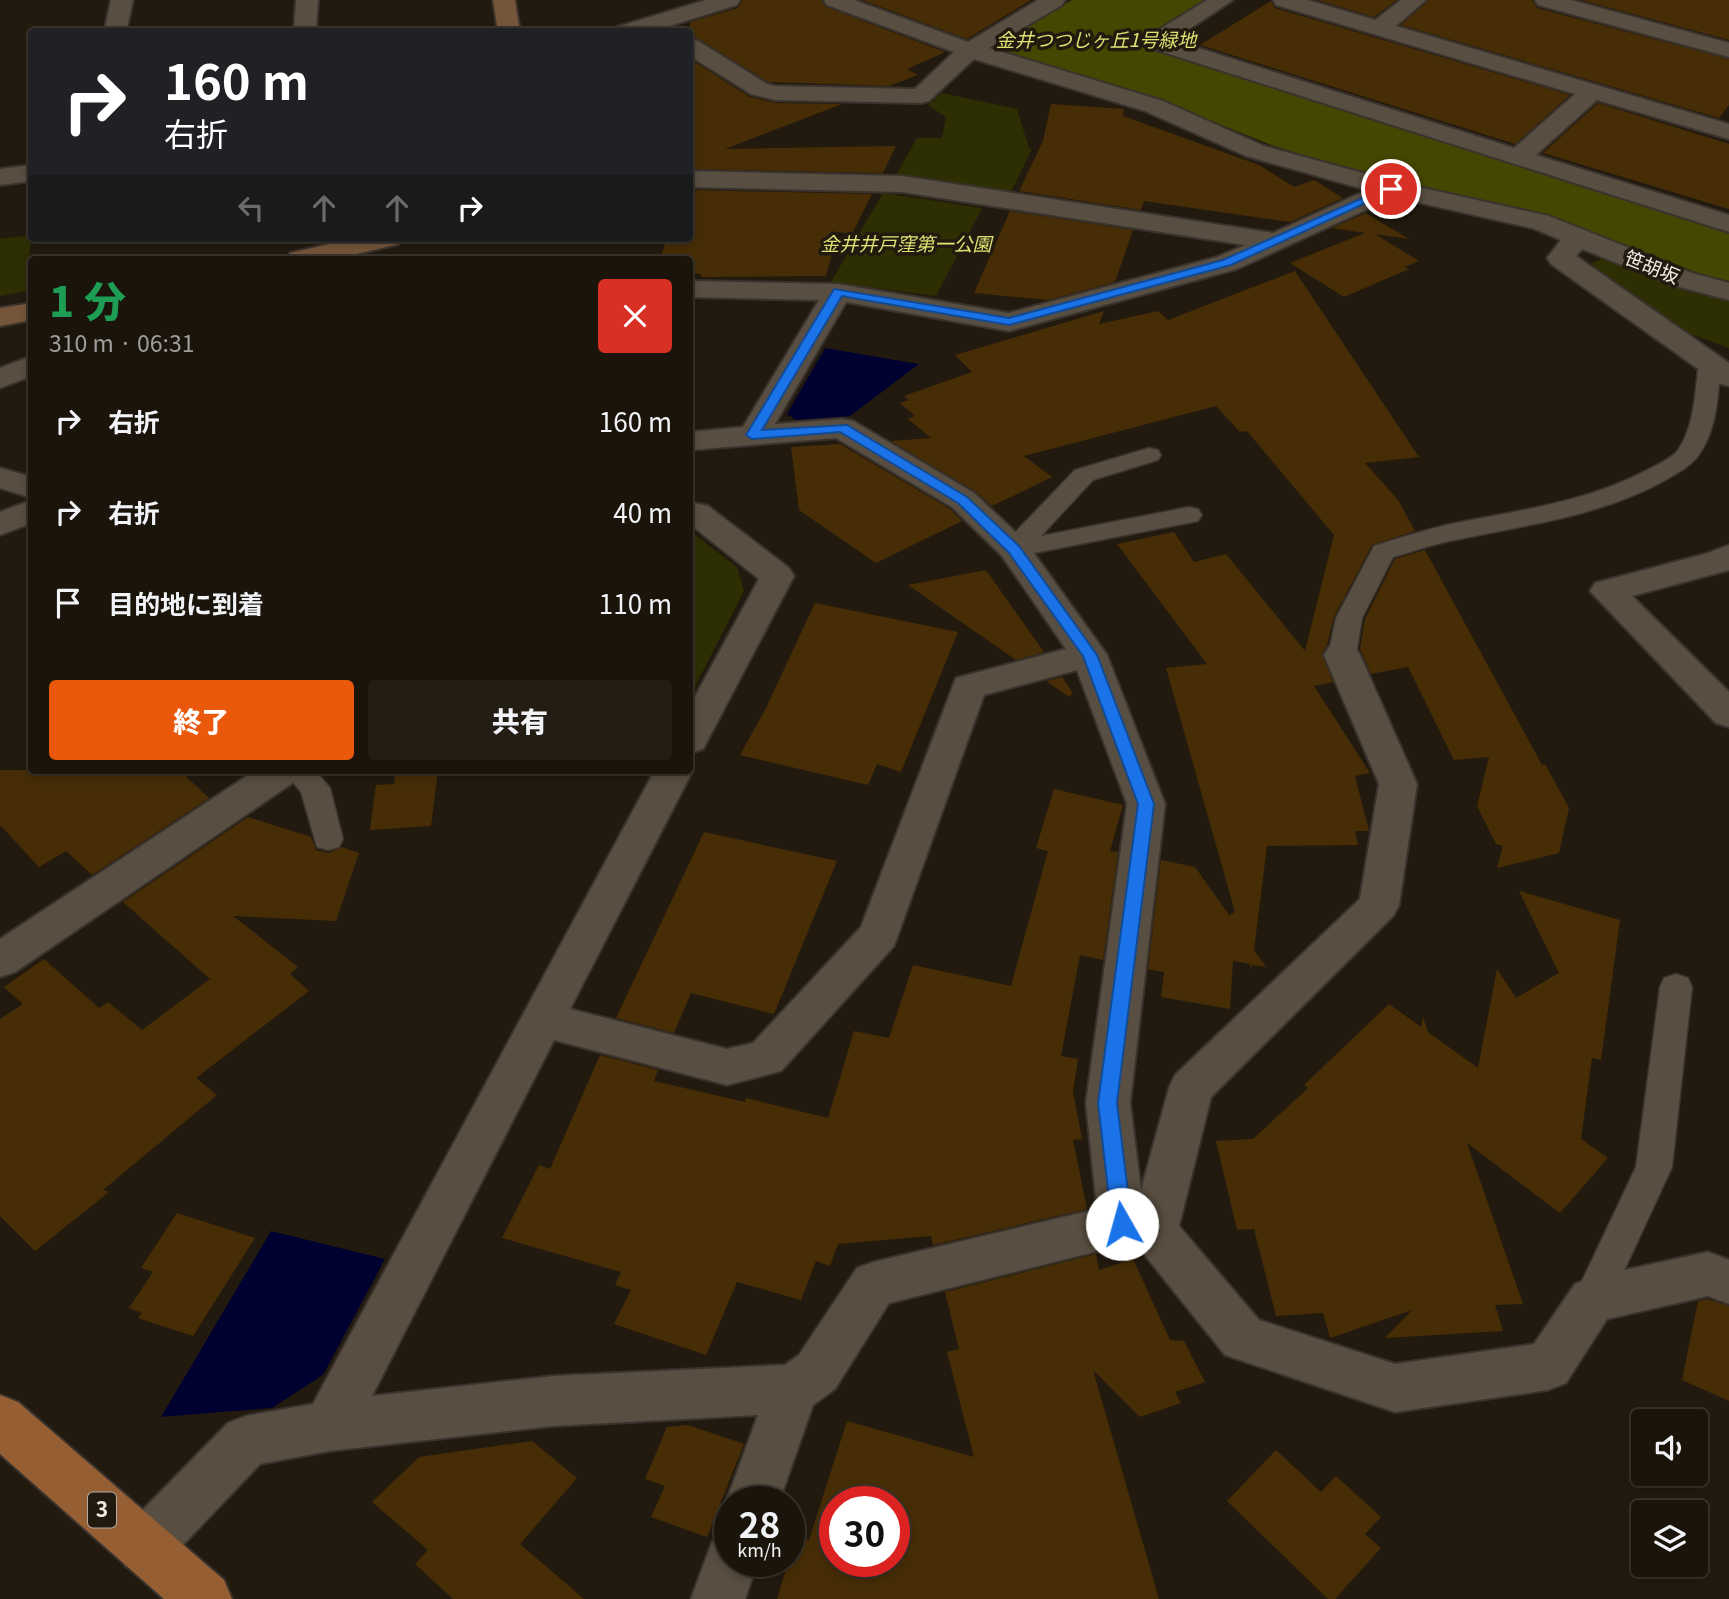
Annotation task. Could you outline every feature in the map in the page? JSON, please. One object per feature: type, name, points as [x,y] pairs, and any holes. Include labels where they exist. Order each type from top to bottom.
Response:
[{"type":"main road","name":"3","points":[[0,1420],[205,1599]]},
{"type":"street","points":[[116,28],[122,0]]},
{"type":"street","points":[[306,28],[307,0]]},
{"type":"street","points":[[503,0],[508,28]]},
{"type":"street","points":[[659,27],[729,0]]},
{"type":"street","name":"笹胡坂","points":[[835,0],[891,23],[970,50],[1154,106],[1255,151],[1391,189],[1540,222],[1682,279],[1729,292]]},
{"type":"street","points":[[693,48],[760,89],[775,93],[921,96],[970,50],[1054,0]]},
{"type":"street","points":[[1222,0],[1155,43],[1729,224]]},
{"type":"street","points":[[1284,0],[1729,132]]},
{"type":"street","points":[[1378,29],[1415,0]]},
{"type":"street","points":[[1546,0],[1729,50]]},
{"type":"street","points":[[1518,157],[1591,93]]},
{"type":"street","points":[[0,177],[28,174]]},
{"type":"street","points":[[693,180],[902,184],[1276,242]]},
{"type":"street","points":[[693,289],[838,292],[1009,322],[1227,263],[1391,189]]},
{"type":"street","points":[[1577,237],[1561,258],[1719,370]]},
{"type":"street","points":[[340,255],[377,242]]},
{"type":"street","points":[[752,435],[838,292]]},
{"type":"street","points":[[0,317],[28,312]]},
{"type":"street","points":[[0,379],[28,367]]},
{"type":"street","points":[[693,441],[842,428],[962,500],[1014,550],[1090,655],[1146,804],[1108,1103],[1138,1227],[1243,1338],[1395,1388],[1548,1366],[1591,1300],[1708,1274],[1729,1282]]},
{"type":"street","points":[[0,478],[28,487]]},
{"type":"street","points":[[0,525],[28,512]]},
{"type":"street","points":[[693,513],[777,576],[694,720]]},
{"type":"street","points":[[1729,556],[1717,562],[1607,591],[1729,713]]},
{"type":"street","points":[[543,1020],[727,1067],[766,1058],[879,935],[969,687],[1090,655]]},
{"type":"street","points":[[1138,1227],[1191,1088],[1379,905],[1398,784],[1342,655]]},
{"type":"street","points":[[0,960],[278,774]]},
{"type":"street","points":[[329,1426],[672,774]]},
{"type":"street","points":[[144,1547],[246,1441],[329,1426],[553,1401],[793,1389],[817,1372],[874,1284],[1138,1227]]},
{"type":"street","points":[[758,1486],[793,1389]]},
{"type":"street","points":[[718,1599],[726,1577]]},
{"type":"lane","points":[[1342,655],[1349,618],[1383,552],[1414,540],[1601,499],[1637,488],[1684,458],[1703,422],[1719,370]]},
{"type":"lane","points":[[1014,550],[1084,475],[1149,455]]},
{"type":"lane","points":[[1014,550],[1189,515]]},
{"type":"lane","points":[[302,774],[315,788],[328,839]]},
{"type":"lane","points":[[1591,1300],[1654,1167],[1676,987]]},
{"type":"green space","name":"金井つつじヶ丘1号緑地","points":[[1072,0],[1205,0],[1138,44],[1729,233],[1729,281],[1701,274],[1539,212],[1373,177],[1271,145],[1162,101],[1024,61],[999,47],[1000,42]]},
{"type":"green space","name":"金井井戸窪第一公園","points":[[942,93],[1017,109],[1029,148],[1032,149],[1010,194],[895,177],[917,138],[942,138],[946,117],[928,105]]},
{"type":"green space","name":"金井井戸窪第一公園","points":[[883,193],[982,208],[936,296],[831,282]]},
{"type":"green space","points":[[28,235],[28,242],[30,242],[27,291],[0,296],[0,239]]},
{"type":"green space","points":[[1604,258],[1729,301],[1729,348],[1669,326],[1584,266]]},
{"type":"green space","points":[[693,533],[737,567],[744,591],[693,690]]},
{"type":"shaded area","points":[[825,348],[919,364],[850,416],[796,420],[787,414]]},
{"type":"shaded area","points":[[271,1231],[385,1259],[323,1375],[272,1408],[161,1417]]},
{"type":"building","points":[[743,0],[821,0],[826,7],[945,52],[907,69],[918,75],[889,86],[768,82],[693,38],[690,22],[738,8]]},
{"type":"building","points":[[862,0],[1031,0],[967,39]]},
{"type":"building","points":[[1317,0],[1397,0],[1374,17]]},
{"type":"building","points":[[1429,0],[1532,0],[1537,8],[1729,59],[1729,105],[1719,118],[1401,25]]},
{"type":"building","points":[[1581,0],[1729,0],[1729,40]]},
{"type":"building","points":[[1271,1],[1275,8],[1570,95],[1515,144],[1200,45]]},
{"type":"building","points":[[693,61],[750,97],[775,103],[842,104],[725,149],[896,146],[883,173],[693,169]]},
{"type":"building","points":[[1598,103],[1729,144],[1729,209],[1543,153]]},
{"type":"building","points":[[1051,104],[1124,109],[1123,116],[1259,165],[1294,187],[1314,180],[1343,198],[1290,222],[1144,201],[1141,210],[1019,191],[1043,141]]},
{"type":"building","points":[[693,190],[872,194],[852,234],[838,232],[826,276],[701,277],[701,274],[693,274],[693,256],[661,256],[666,242],[693,242]]},
{"type":"building","points":[[1010,211],[1133,230],[1115,282],[1048,300],[974,293]]},
{"type":"building","points":[[1366,213],[1409,239],[1375,234],[1419,261],[1404,267],[1409,269],[1344,297],[1290,263],[1365,233],[1332,228]]},
{"type":"building","points":[[1295,271],[1419,457],[1365,463],[1398,500],[1415,531],[1372,545],[1334,617],[1322,654],[1333,682],[1314,686],[1370,773],[1355,776],[1369,831],[1355,831],[1358,845],[1267,846],[1254,950],[1266,967],[1252,965],[1251,971],[1250,964],[1233,961],[1230,1009],[1161,997],[1164,972],[1148,969],[1161,860],[1195,867],[1229,915],[1235,912],[1166,668],[1207,664],[1117,544],[1174,532],[1194,562],[1226,554],[1305,651],[1334,535],[1247,431],[1240,432],[1216,406],[1024,456],[1052,477],[992,506],[975,491],[891,441],[931,438],[908,419],[915,416],[900,403],[909,400],[904,396],[972,372],[955,355],[1104,311],[1099,324],[1158,311],[1168,320]]},
{"type":"building","points":[[840,444],[950,509],[962,521],[876,563],[799,510],[791,447]]},
{"type":"building","points":[[1425,550],[1542,765],[1545,764],[1569,808],[1559,853],[1497,868],[1503,846],[1496,844],[1477,806],[1489,757],[1454,760],[1408,667],[1371,674],[1360,649],[1365,619],[1395,559]]},
{"type":"building","points":[[986,570],[1044,652],[1016,660],[908,585]]},
{"type":"building","points":[[815,603],[958,632],[901,772],[877,764],[868,785],[740,755],[765,710]]},
{"type":"building","points":[[1062,677],[1073,693],[1069,697],[1046,681]]},
{"type":"building","points":[[0,770],[28,770],[28,774],[183,774],[209,798],[92,875],[66,851],[39,867],[0,825]]},
{"type":"building","points":[[395,774],[438,774],[431,826],[370,830],[376,785],[394,784]]},
{"type":"building","points":[[1054,789],[1123,805],[1110,851],[1118,852],[1103,960],[1080,955],[1061,1056],[1078,1059],[1073,1092],[1082,1139],[1073,1140],[1087,1209],[933,1245],[931,1236],[838,1244],[830,1266],[816,1261],[801,1300],[737,1282],[706,1355],[614,1324],[631,1290],[615,1285],[621,1272],[502,1238],[539,1165],[550,1169],[600,1055],[658,1070],[654,1081],[745,1102],[746,1098],[828,1118],[854,1031],[889,1038],[913,965],[1011,986],[1048,851],[1036,848]]},
{"type":"building","points":[[248,817],[311,837],[316,850],[329,853],[342,847],[359,853],[336,921],[233,916],[298,967],[290,974],[309,991],[196,1078],[217,1095],[103,1190],[109,1192],[35,1251],[0,1216],[0,1019],[23,1004],[4,987],[44,959],[99,1008],[108,1002],[142,1030],[210,979],[123,902]]},
{"type":"building","points":[[704,832],[837,861],[774,1014],[691,993],[674,1033],[616,1018]]},
{"type":"building","points":[[1519,891],[1620,920],[1601,1060],[1592,1058],[1581,1139],[1608,1158],[1560,1213],[1467,1143],[1523,1304],[1495,1305],[1503,1331],[1385,1338],[1412,1310],[1330,1338],[1323,1313],[1276,1316],[1254,1229],[1237,1230],[1216,1141],[1253,1139],[1308,1088],[1304,1085],[1389,1004],[1421,1027],[1423,1017],[1428,1032],[1478,1068],[1497,969],[1516,998],[1559,973]]},
{"type":"building","points":[[177,1213],[255,1238],[193,1336],[138,1318],[142,1313],[129,1308],[153,1272],[141,1268]]},
{"type":"building","points":[[1096,1254],[1099,1270],[1133,1259],[1170,1340],[1184,1341],[1205,1382],[1175,1392],[1181,1403],[1140,1417],[1093,1370],[1159,1599],[777,1599],[784,1577],[805,1577],[805,1539],[809,1540],[819,1509],[819,1577],[910,1577],[910,1486],[826,1486],[847,1421],[974,1457],[947,1352],[959,1349],[945,1292]]},
{"type":"building","points":[[1708,1299],[1729,1306],[1729,1401],[1682,1380],[1698,1301]]},
{"type":"building","points":[[688,1425],[744,1444],[727,1486],[714,1486],[714,1519],[707,1537],[651,1517],[665,1486],[645,1479],[667,1427]]},
{"type":"building","points":[[532,1441],[577,1478],[520,1544],[584,1599],[453,1599],[415,1564],[428,1550],[372,1502],[419,1457]]},
{"type":"building","points":[[1276,1450],[1321,1492],[1336,1476],[1381,1517],[1365,1534],[1381,1548],[1335,1599],[1328,1599],[1227,1501]]},
{"type":"route","points":[[1122,1224],[1108,1103],[1146,804],[1090,655],[1014,550],[962,500],[842,428],[752,435],[838,292],[1009,322],[1227,263],[1391,189]]}]
